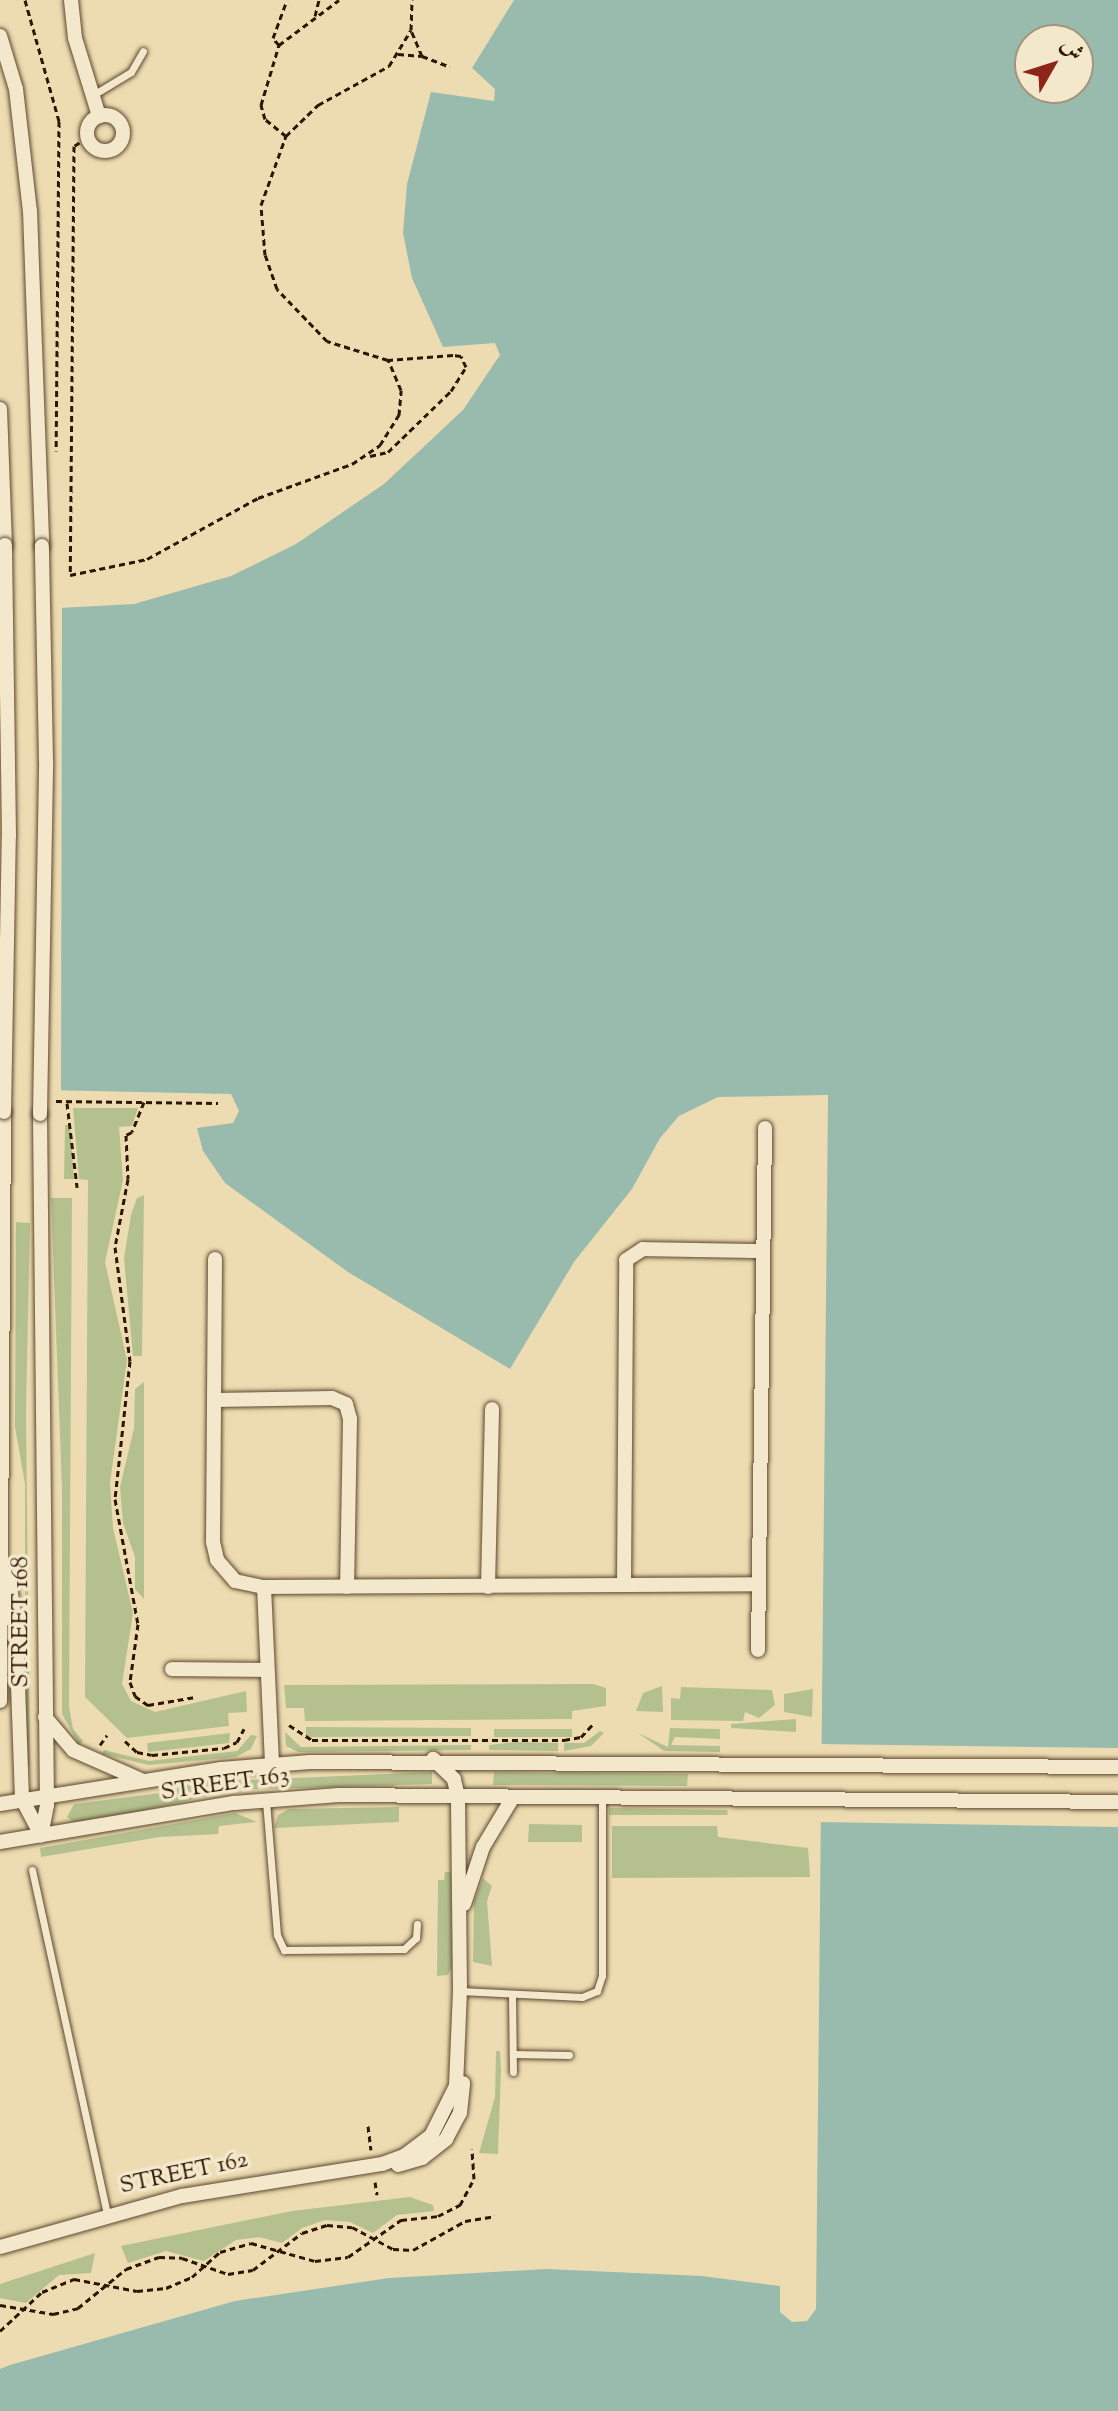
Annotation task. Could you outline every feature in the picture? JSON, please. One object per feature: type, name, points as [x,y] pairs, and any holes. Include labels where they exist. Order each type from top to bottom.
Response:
[{"type":"street","points":[[71,0],[75,38],[99,116]]},
{"type":"street","name":"STREET 168","points":[[0,36],[16,89],[30,211],[42,546],[46,761],[40,1114],[46,1795],[41,1835]]},
{"type":"street","points":[[99,116],[119,120],[121,142],[106,151],[88,137],[89,125],[99,116]]},
{"type":"street","name":"STREET 168","points":[[0,409],[9,836],[0,1701]]},
{"type":"street","points":[[758,1650],[765,1128]]},
{"type":"street","points":[[624,1585],[626,1260],[643,1249],[763,1251]]},
{"type":"street","points":[[215,1259],[214,1551],[235,1581],[264,1587],[759,1584]]},
{"type":"street","points":[[215,1400],[332,1398],[346,1404],[350,1419],[347,1587]]},
{"type":"street","points":[[488,1587],[492,1409]]},
{"type":"street","name":"STREET 168","points":[[2,1549],[16,1627],[22,1799],[41,1835]]},
{"type":"street","points":[[264,1587],[265,1670],[272,1764]]},
{"type":"street","points":[[172,1669],[265,1670]]},
{"type":"street","name":"STREET 163","points":[[45,1717],[73,1750],[141,1780]]},
{"type":"street","name":"STREET 163","points":[[0,1804],[141,1780],[272,1764],[433,1759],[1118,1767]]},
{"type":"street","name":"STREET 162","points":[[0,2247],[107,2213],[414,2151],[438,2127],[453,2097],[459,2063],[460,1924],[458,1797],[454,1779],[433,1759]]},
{"type":"street","name":"STREET 163","points":[[0,1842],[266,1799],[513,1797],[1118,1802]]},
{"type":"street","name":"STREET 162","points":[[460,1924],[483,1847],[513,1797]]},
{"type":"lane","points":[[93,95],[131,72],[143,51]]},
{"type":"lane","points":[[266,1799],[277,1935],[284,1950],[404,1949],[416,1938],[417,1924]]},
{"type":"lane","points":[[460,1991],[588,1996],[600,1986],[602,1799]]},
{"type":"lane","points":[[32,1870],[107,2213]]},
{"type":"lane","points":[[512,1994],[513,2072]]},
{"type":"lane","points":[[513,2054],[569,2055]]},
{"type":"path","points":[[25,0],[50,80],[60,134],[55,176],[56,453]]},
{"type":"path","points":[[279,45],[273,38],[287,0]]},
{"type":"path","points":[[314,19],[319,0]]},
{"type":"path","points":[[286,136],[265,119],[261,105],[279,45],[339,0]]},
{"type":"path","points":[[412,0],[411,30],[422,56]]},
{"type":"path","points":[[88,137],[74,146],[70,575],[147,559],[258,498],[368,456],[388,452],[451,391],[466,367],[461,356],[388,360],[327,341],[277,289],[265,255],[261,205],[286,136],[318,105],[375,78],[411,30]]},
{"type":"path","points":[[396,54],[422,56],[450,67]]},
{"type":"path","points":[[368,456],[399,415],[401,390],[388,360]]},
{"type":"path","points":[[53,1101],[218,1103]]},
{"type":"path","points":[[67,1101],[77,1187]]},
{"type":"path","points":[[144,1102],[126,1135],[128,1179],[115,1247],[130,1361],[115,1499],[138,1624],[130,1682],[135,1696],[148,1705],[195,1697]]},
{"type":"path","points":[[289,1725],[312,1740],[564,1740],[581,1737],[593,1724]]},
{"type":"path","points":[[125,1741],[137,1752],[152,1755],[224,1748],[237,1742],[244,1729]]},
{"type":"path","points":[[368,2126],[377,2160]]},
{"type":"path","points":[[0,2331],[27,2310],[42,2292],[63,2281],[86,2279],[151,2291],[180,2283],[220,2252],[240,2244],[283,2250],[326,2261],[348,2257],[401,2220],[438,2216],[460,2205],[474,2179],[472,2149]]},
{"type":"path","points":[[375,2179],[377,2195]]},
{"type":"path","points":[[0,2305],[53,2314],[78,2308],[147,2259],[170,2257],[240,2273],[264,2266],[302,2233],[327,2225],[352,2227],[393,2249],[413,2250],[465,2221],[495,2216]]},
{"type":"green space","points":[[73,1108],[138,1108],[132,1126],[119,1127],[123,1180],[105,1262],[127,1360],[110,1483],[113,1528],[133,1613],[122,1684],[131,1701],[155,1712],[246,1691],[247,1712],[228,1713],[229,1726],[127,1738],[85,1697],[88,1180],[79,1179]]},
{"type":"green space","points":[[65,1125],[70,1125],[74,1179],[64,1179]]},
{"type":"green space","points":[[144,1195],[142,1356],[133,1356],[124,1258],[131,1215],[137,1198]]},
{"type":"green space","points":[[51,1198],[72,1198],[69,1706],[73,1729],[83,1741],[79,1745],[62,1714],[62,1489]]},
{"type":"green space","points":[[16,1222],[30,1223],[26,1413],[30,1766],[25,1766],[25,1484],[15,1427]]},
{"type":"green space","points":[[144,1382],[144,1599],[135,1589],[135,1557],[123,1523],[120,1487],[134,1428],[135,1389]]},
{"type":"green space","points":[[593,1684],[606,1688],[606,1706],[572,1711],[572,1719],[305,1721],[304,1708],[286,1708],[284,1685]]},
{"type":"green space","points":[[662,1686],[663,1712],[636,1711],[643,1693]]},
{"type":"green space","points":[[681,1687],[772,1690],[775,1705],[759,1718],[745,1712],[743,1721],[671,1720],[671,1698],[680,1699]]},
{"type":"green space","points":[[813,1689],[812,1717],[784,1712],[784,1694]]},
{"type":"green space","points":[[796,1719],[796,1732],[731,1728],[731,1724]]},
{"type":"green space","points":[[306,1727],[471,1728],[471,1736],[306,1737]]},
{"type":"green space","points":[[670,1728],[720,1729],[720,1739],[675,1737],[671,1745],[720,1746],[720,1752],[664,1751],[638,1733],[668,1747]]},
{"type":"green space","points":[[494,1729],[572,1729],[572,1737],[494,1737]]},
{"type":"green space","points":[[600,1731],[604,1733],[591,1746],[564,1751],[564,1743],[584,1743]]},
{"type":"green space","points":[[285,1732],[301,1747],[471,1745],[471,1750],[298,1752],[286,1746]]},
{"type":"green space","points":[[230,1733],[229,1743],[148,1752],[147,1743]]},
{"type":"green space","points":[[251,1735],[257,1736],[251,1749],[236,1757],[149,1765],[102,1754],[104,1750],[149,1761],[237,1751]]},
{"type":"green space","points":[[558,1743],[558,1751],[489,1750],[489,1745]]},
{"type":"green space","points":[[432,1772],[432,1784],[233,1790],[79,1826],[67,1817],[74,1804],[176,1791],[180,1783]]},
{"type":"green space","points":[[494,1772],[688,1774],[687,1786],[493,1785]]},
{"type":"green space","points":[[399,1807],[399,1822],[274,1828],[278,1815],[289,1809]]},
{"type":"green space","points":[[609,1808],[727,1810],[728,1815],[609,1815]]},
{"type":"green space","points":[[235,1813],[257,1822],[219,1826],[218,1834],[160,1837],[41,1857],[40,1848]]},
{"type":"green space","points":[[529,1824],[582,1825],[582,1842],[528,1842]]},
{"type":"green space","points":[[612,1826],[717,1826],[718,1837],[808,1848],[810,1877],[612,1878]]},
{"type":"green space","points":[[445,1872],[451,1872],[452,1967],[448,1975],[437,1976],[438,1880],[444,1880]]},
{"type":"green space","points":[[483,1878],[492,1886],[487,1901],[492,1966],[473,1962],[474,1902]]},
{"type":"green space","points":[[496,2051],[500,2051],[501,2070],[498,2154],[479,2153],[495,2097]]},
{"type":"green space","points":[[410,2197],[433,2205],[434,2211],[397,2215],[373,2233],[350,2222],[325,2220],[302,2228],[282,2243],[259,2237],[236,2240],[204,2261],[166,2251],[128,2263],[121,2246],[292,2211]]},
{"type":"green space","points":[[95,2253],[91,2273],[59,2275],[26,2303],[0,2298],[0,2284]]},
{"type":"shaded area","points":[[514,0],[1118,0],[1118,2411],[0,2411],[0,2369],[10,2365],[235,2301],[389,2278],[546,2269],[702,2276],[780,2286],[780,2312],[792,2322],[807,2321],[816,2309],[828,1095],[718,1097],[679,1116],[660,1138],[632,1189],[574,1262],[510,1369],[348,1272],[225,1183],[203,1151],[197,1128],[233,1123],[239,1111],[231,1094],[0,1089],[59,608],[134,604],[231,576],[296,544],[384,484],[463,410],[500,355],[495,343],[443,347],[412,278],[403,233],[407,184],[431,92],[494,101],[495,89],[472,68]]},
{"type":"pier","points":[[0,599],[62,604],[61,1094],[0,1093]]},
{"type":"pier","points":[[819,1744],[1118,1748],[1118,1827],[818,1822]]}]
